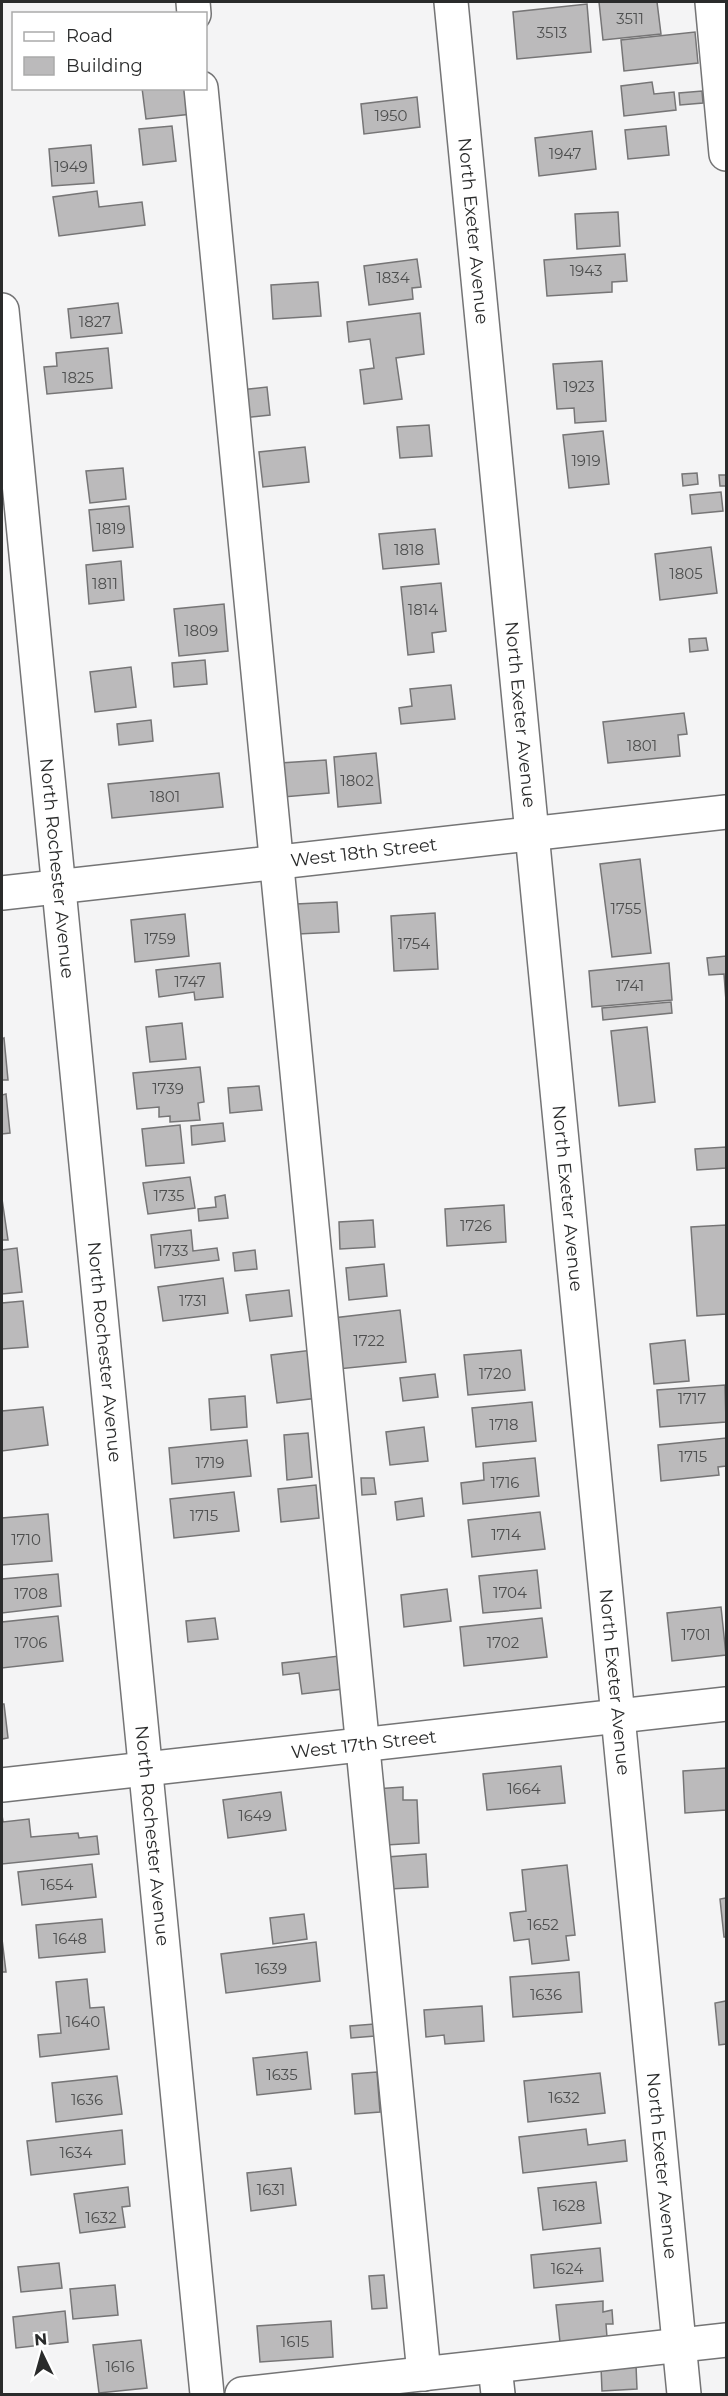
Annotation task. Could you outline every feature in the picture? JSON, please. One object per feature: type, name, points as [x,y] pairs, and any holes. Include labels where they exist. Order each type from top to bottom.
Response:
[{"type":"street","name":"North Exeter Avenue","points":[[451,2],[684,2394]]},
{"type":"street","points":[[712,2],[726,154]]},
{"type":"street","points":[[201,90],[424,2374]]},
{"type":"street","name":"North Rochester Avenue","points":[[2,310],[207,2394]]},
{"type":"street","name":"West 18th Street","points":[[2,893],[726,812]]},
{"type":"street","name":"West 17th Street","points":[[2,1785],[726,1704]]},
{"type":"street","points":[[242,2394],[424,2374],[496,2381],[680,2346],[726,2340]]},
{"type":"building","points":[[599,2],[657,2],[661,34],[603,40]]},
{"type":"building","points":[[587,4],[591,52],[517,59],[513,12]]},
{"type":"building","points":[[695,32],[698,63],[624,71],[621,40]]},
{"type":"building","points":[[652,82],[654,94],[674,92],[676,110],[624,116],[621,86]]},
{"type":"building","points":[[142,90],[189,90],[192,114],[146,119]]},
{"type":"building","points":[[702,91],[703,103],[680,105],[679,93]]},
{"type":"building","points":[[417,97],[420,127],[364,134],[361,104]]},
{"type":"building","points":[[172,126],[176,161],[143,165],[139,129]]},
{"type":"building","points":[[666,126],[669,155],[628,159],[625,130]]},
{"type":"building","points":[[592,131],[596,169],[539,176],[535,138]]},
{"type":"building","points":[[91,145],[94,183],[52,186],[49,149]]},
{"type":"building","points":[[97,191],[99,207],[142,202],[145,225],[59,236],[53,197]]},
{"type":"building","points":[[618,212],[620,246],[577,249],[575,214]]},
{"type":"building","points":[[625,254],[627,281],[612,282],[612,292],[547,296],[544,260]]},
{"type":"building","points":[[417,259],[421,287],[412,288],[413,299],[369,305],[364,266]]},
{"type":"building","points":[[318,282],[321,316],[273,319],[271,285]]},
{"type":"building","points":[[118,303],[122,333],[71,338],[68,309]]},
{"type":"building","points":[[420,313],[424,354],[396,358],[402,399],[364,404],[360,370],[374,368],[370,339],[349,342],[347,322]]},
{"type":"building","points":[[108,348],[112,388],[47,394],[44,367],[57,366],[56,353]]},
{"type":"building","points":[[602,361],[606,421],[575,423],[574,408],[557,409],[553,364]]},
{"type":"building","points":[[267,387],[270,415],[243,418],[240,390]]},
{"type":"building","points":[[429,425],[432,456],[400,458],[397,427]]},
{"type":"building","points":[[603,431],[609,484],[569,488],[563,435]]},
{"type":"building","points":[[305,447],[309,482],[263,487],[259,452]]},
{"type":"building","points":[[123,468],[126,499],[90,503],[86,471]]},
{"type":"building","points":[[697,473],[698,484],[683,486],[682,474]]},
{"type":"building","points":[[719,475],[726,475],[726,486],[720,486]]},
{"type":"building","points":[[721,492],[723,511],[692,514],[690,495]]},
{"type":"building","points":[[129,506],[133,547],[93,551],[89,510]]},
{"type":"building","points":[[435,529],[439,564],[383,569],[379,534]]},
{"type":"building","points":[[711,547],[717,593],[660,600],[655,554]]},
{"type":"building","points":[[121,561],[124,600],[89,604],[86,565]]},
{"type":"building","points":[[441,583],[446,631],[432,633],[434,652],[408,655],[401,587]]},
{"type":"building","points":[[224,604],[228,651],[179,656],[174,609]]},
{"type":"building","points":[[706,638],[708,650],[690,652],[689,639]]},
{"type":"building","points":[[205,660],[207,684],[174,687],[172,663]]},
{"type":"building","points":[[131,667],[136,707],[95,712],[90,672]]},
{"type":"building","points":[[451,685],[455,719],[401,724],[399,708],[412,706],[410,689]]},
{"type":"building","points":[[684,713],[687,734],[678,735],[680,756],[608,763],[603,722]]},
{"type":"building","points":[[151,720],[153,741],[119,745],[117,724]]},
{"type":"building","points":[[376,753],[381,803],[338,807],[334,757]]},
{"type":"building","points":[[326,760],[329,793],[283,797],[280,763]]},
{"type":"building","points":[[219,773],[223,807],[112,818],[108,784]]},
{"type":"building","points":[[640,859],[651,953],[612,957],[600,864]]},
{"type":"building","points":[[337,902],[339,932],[298,934],[296,904]]},
{"type":"building","points":[[435,913],[438,969],[394,971],[391,916]]},
{"type":"building","points":[[185,914],[189,956],[135,962],[131,920]]},
{"type":"building","points":[[726,956],[726,1001],[724,974],[709,975],[707,958]]},
{"type":"building","points":[[220,963],[223,997],[195,1000],[194,992],[159,997],[156,970]]},
{"type":"building","points":[[669,963],[672,1000],[592,1007],[589,971]]},
{"type":"building","points":[[671,1002],[672,1013],[603,1020],[602,1008]]},
{"type":"building","points":[[182,1023],[186,1059],[150,1062],[146,1027]]},
{"type":"building","points":[[647,1027],[655,1102],[619,1106],[611,1031]]},
{"type":"building","points":[[4,1038],[8,1080],[2,1080],[2,1039]]},
{"type":"building","points":[[200,1067],[204,1102],[198,1103],[200,1120],[170,1122],[170,1116],[159,1117],[159,1107],[137,1109],[133,1073]]},
{"type":"building","points":[[259,1086],[262,1110],[230,1113],[228,1088]]},
{"type":"building","points":[[6,1094],[10,1133],[2,1134],[2,1095]]},
{"type":"building","points":[[223,1123],[225,1141],[192,1145],[191,1126]]},
{"type":"building","points":[[180,1125],[184,1163],[146,1166],[142,1129]]},
{"type":"building","points":[[726,1147],[726,1168],[697,1170],[695,1149]]},
{"type":"building","points":[[190,1177],[195,1208],[148,1214],[143,1183]]},
{"type":"building","points":[[225,1195],[228,1218],[199,1221],[198,1209],[216,1207],[215,1197]]},
{"type":"building","points":[[2,1199],[8,1240],[2,1240]]},
{"type":"building","points":[[504,1205],[506,1242],[447,1246],[445,1209]]},
{"type":"building","points":[[373,1220],[375,1247],[340,1249],[339,1222]]},
{"type":"building","points":[[726,1225],[726,1314],[697,1316],[691,1227]]},
{"type":"building","points":[[191,1230],[193,1251],[217,1248],[219,1260],[155,1268],[151,1235]]},
{"type":"building","points":[[17,1248],[22,1292],[2,1294],[2,1250]]},
{"type":"building","points":[[255,1250],[257,1269],[235,1271],[233,1253]]},
{"type":"building","points":[[384,1264],[387,1296],[349,1300],[346,1268]]},
{"type":"building","points":[[223,1278],[228,1313],[163,1321],[158,1287]]},
{"type":"building","points":[[289,1290],[292,1316],[250,1321],[246,1295]]},
{"type":"building","points":[[23,1301],[28,1347],[2,1349],[2,1303]]},
{"type":"building","points":[[400,1310],[406,1362],[338,1369],[333,1318]]},
{"type":"building","points":[[685,1340],[689,1381],[654,1384],[650,1344]]},
{"type":"building","points":[[313,1350],[318,1398],[277,1403],[271,1355]]},
{"type":"building","points":[[521,1350],[525,1390],[468,1395],[464,1355]]},
{"type":"building","points":[[435,1374],[438,1397],[403,1401],[400,1378]]},
{"type":"building","points":[[725,1385],[726,1422],[660,1427],[657,1390]]},
{"type":"building","points":[[245,1396],[247,1427],[211,1430],[209,1399]]},
{"type":"building","points":[[532,1402],[536,1441],[476,1447],[472,1408]]},
{"type":"building","points":[[43,1407],[48,1445],[2,1451],[2,1411]]},
{"type":"building","points":[[424,1427],[428,1461],[390,1465],[386,1432]]},
{"type":"building","points":[[308,1433],[312,1477],[287,1480],[284,1435]]},
{"type":"building","points":[[726,1438],[726,1466],[718,1467],[719,1475],[661,1481],[658,1445]]},
{"type":"building","points":[[247,1440],[251,1476],[172,1484],[169,1448]]},
{"type":"building","points":[[535,1458],[539,1496],[463,1504],[461,1483],[484,1480],[483,1463]]},
{"type":"building","points":[[361,1478],[374,1478],[376,1494],[362,1495]]},
{"type":"building","points":[[316,1485],[319,1518],[281,1522],[278,1489]]},
{"type":"building","points":[[234,1492],[239,1531],[174,1538],[170,1499]]},
{"type":"building","points":[[422,1498],[424,1516],[397,1520],[395,1502]]},
{"type":"building","points":[[540,1512],[545,1549],[472,1557],[468,1520]]},
{"type":"building","points":[[48,1514],[52,1561],[2,1565],[2,1518]]},
{"type":"building","points":[[537,1570],[541,1608],[483,1613],[479,1576]]},
{"type":"building","points":[[58,1574],[61,1606],[2,1613],[2,1579]]},
{"type":"building","points":[[447,1589],[451,1621],[404,1627],[401,1595]]},
{"type":"building","points":[[721,1607],[726,1655],[672,1661],[667,1613]]},
{"type":"building","points":[[58,1616],[63,1661],[2,1668],[2,1622]]},
{"type":"building","points":[[215,1618],[218,1639],[188,1642],[186,1621]]},
{"type":"building","points":[[542,1618],[547,1657],[464,1666],[460,1627]]},
{"type":"building","points":[[339,1656],[343,1689],[302,1694],[299,1673],[283,1675],[282,1663]]},
{"type":"building","points":[[2,1704],[4,1704],[8,1738],[2,1739]]},
{"type":"building","points":[[561,1766],[565,1803],[487,1810],[483,1774]]},
{"type":"building","points":[[726,1768],[726,1810],[685,1813],[683,1771]]},
{"type":"building","points":[[403,1787],[403,1800],[417,1800],[419,1843],[386,1845],[375,1789]]},
{"type":"building","points":[[281,1792],[286,1830],[228,1838],[223,1800]]},
{"type":"building","points":[[2,1815],[3,1822],[29,1819],[31,1837],[78,1833],[79,1838],[97,1836],[99,1854],[2,1864]]},
{"type":"building","points":[[426,1854],[428,1887],[389,1889],[387,1857]]},
{"type":"building","points":[[92,1864],[96,1897],[22,1905],[18,1872]]},
{"type":"building","points":[[567,1865],[575,1935],[566,1936],[569,1960],[532,1964],[529,1939],[514,1941],[510,1913],[526,1911],[522,1870]]},
{"type":"building","points":[[726,1898],[726,1937],[724,1937],[720,1899]]},
{"type":"building","points":[[304,1914],[307,1939],[273,1944],[270,1918]]},
{"type":"building","points":[[102,1919],[105,1952],[39,1958],[36,1925]]},
{"type":"building","points":[[2,1939],[6,1972],[2,1972]]},
{"type":"building","points":[[316,1942],[320,1981],[226,1993],[221,1954]]},
{"type":"building","points":[[579,1972],[582,2012],[513,2017],[510,1977]]},
{"type":"building","points":[[87,1979],[90,2008],[104,2007],[109,2049],[40,2057],[38,2035],[61,2033],[56,1982]]},
{"type":"building","points":[[726,2001],[726,2044],[719,2045],[715,2003]]},
{"type":"building","points":[[482,2006],[484,2041],[445,2044],[444,2035],[426,2037],[424,2010]]},
{"type":"building","points":[[374,2024],[375,2036],[351,2038],[350,2026]]},
{"type":"building","points":[[307,2052],[311,2089],[257,2095],[253,2058]]},
{"type":"building","points":[[377,2072],[380,2112],[355,2114],[352,2074]]},
{"type":"building","points":[[600,2073],[605,2113],[528,2122],[524,2081]]},
{"type":"building","points":[[117,2076],[122,2114],[56,2122],[52,2083]]},
{"type":"building","points":[[586,2129],[588,2145],[625,2140],[627,2161],[523,2173],[519,2137]]},
{"type":"building","points":[[122,2130],[125,2164],[31,2175],[27,2141]]},
{"type":"building","points":[[291,2168],[296,2205],[251,2211],[247,2173]]},
{"type":"building","points":[[596,2182],[601,2223],[543,2230],[538,2188]]},
{"type":"building","points":[[128,2187],[130,2206],[122,2207],[125,2227],[80,2233],[74,2194]]},
{"type":"building","points":[[600,2248],[603,2281],[534,2288],[531,2255]]},
{"type":"building","points":[[59,2263],[62,2288],[21,2292],[18,2267]]},
{"type":"building","points":[[384,2275],[387,2308],[372,2309],[369,2276]]},
{"type":"building","points":[[115,2285],[118,2315],[73,2319],[70,2289]]},
{"type":"building","points":[[603,2301],[603,2312],[612,2310],[613,2324],[606,2324],[607,2337],[560,2342],[556,2305]]},
{"type":"building","points":[[65,2311],[68,2342],[16,2348],[13,2317]]},
{"type":"building","points":[[331,2321],[333,2357],[260,2362],[257,2326]]},
{"type":"building","points":[[141,2340],[147,2388],[99,2393],[93,2345]]},
{"type":"building","points":[[636,2365],[637,2389],[602,2391],[601,2367]]}]
